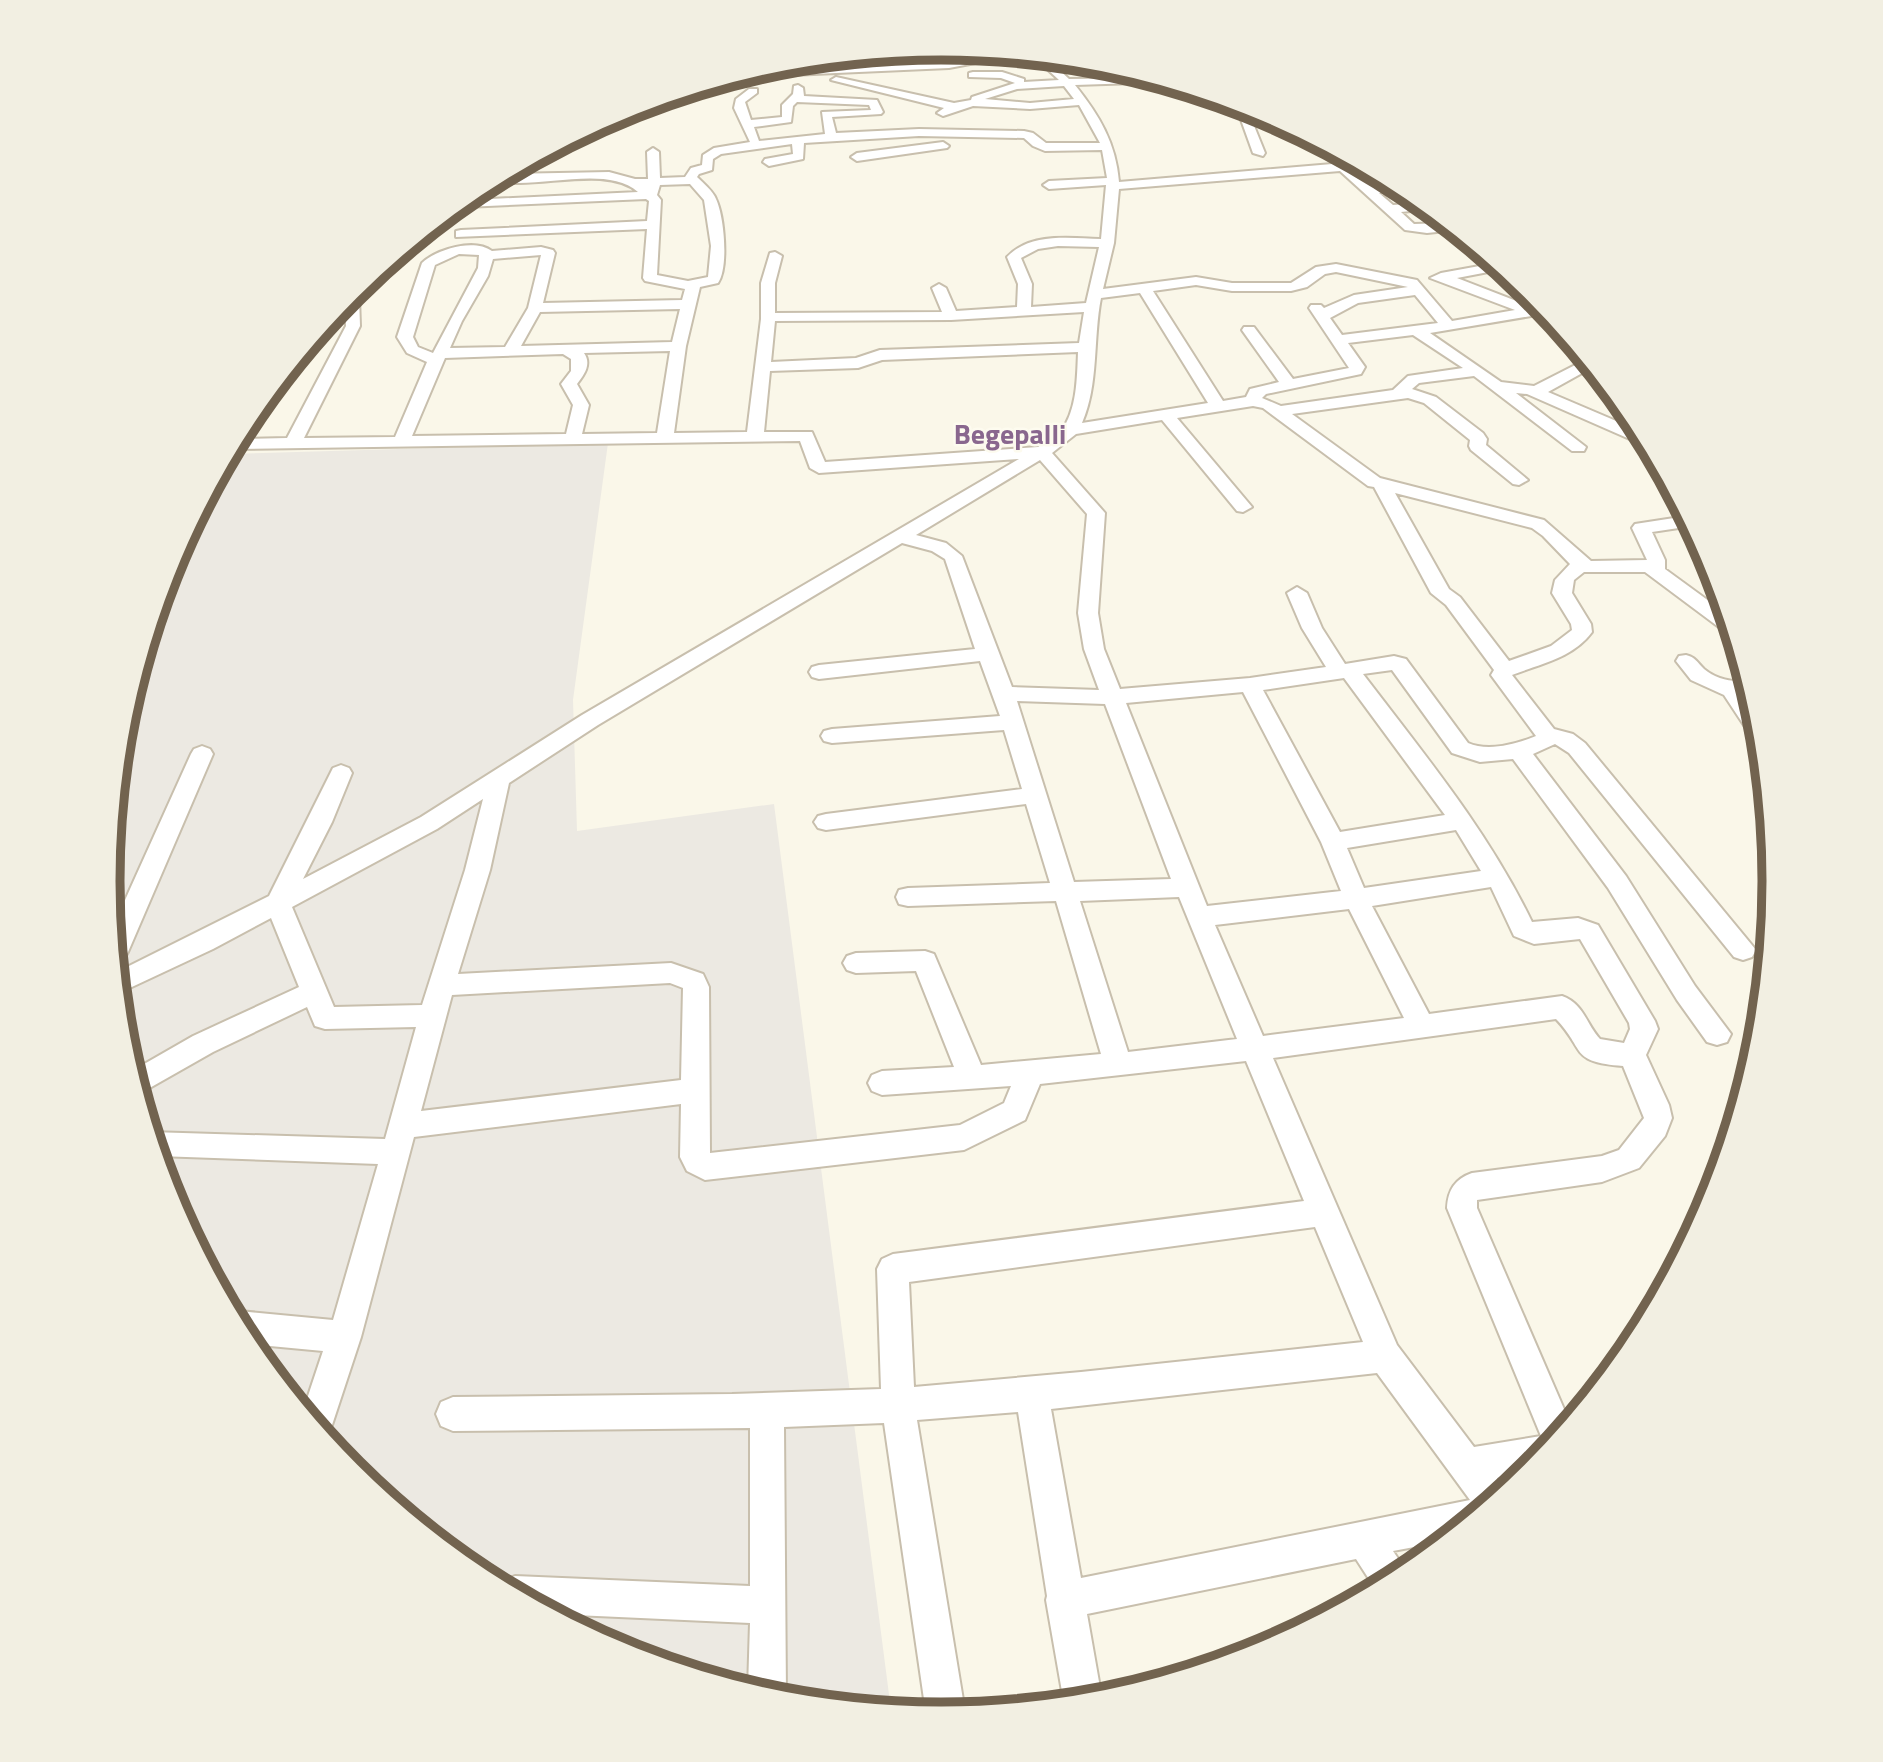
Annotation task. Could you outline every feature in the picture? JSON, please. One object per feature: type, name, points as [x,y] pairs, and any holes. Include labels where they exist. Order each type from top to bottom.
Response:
[{"type":"street","points":[[807,71],[953,65],[970,61]]},
{"type":"street","points":[[920,65],[925,74],[941,76]]},
{"type":"street","points":[[1052,67],[1081,102],[1106,141],[1112,183],[1107,243],[1087,347],[1084,382],[1069,430]]},
{"type":"street","points":[[796,73],[846,80],[959,106],[1033,106],[1081,102]]},
{"type":"street","points":[[747,124],[785,121],[789,118],[790,104],[800,91],[791,74]]},
{"type":"street","points":[[973,75],[1002,75],[1031,85]]},
{"type":"street","points":[[939,130],[936,121],[941,116],[1005,88],[1131,82]]},
{"type":"street","points":[[747,83],[753,91],[765,95]]},
{"type":"street","points":[[753,91],[740,102],[741,112],[756,142],[754,146]]},
{"type":"street","points":[[778,99],[790,104]]},
{"type":"street","points":[[741,112],[790,104],[873,102],[877,111],[874,113],[826,114],[831,136]]},
{"type":"street","points":[[1245,118],[1259,153]]},
{"type":"street","points":[[689,180],[694,172],[708,167],[707,158],[711,154],[798,139],[939,130],[1033,139],[1056,148],[1106,141]]},
{"type":"street","points":[[881,135],[905,143],[945,145]]},
{"type":"street","points":[[769,162],[799,156],[798,139]]},
{"type":"street","points":[[1013,147],[1033,139]]},
{"type":"street","points":[[857,157],[975,143],[994,149]]},
{"type":"street","points":[[467,214],[648,196],[654,191],[653,152]]},
{"type":"street","points":[[1343,167],[1414,228],[1440,227]]},
{"type":"street","points":[[1049,185],[1346,167]]},
{"type":"street","points":[[527,173],[606,176],[635,183],[693,180],[709,198],[718,246],[714,279],[692,284],[650,278],[655,201],[635,183]]},
{"type":"street","points":[[1370,190],[1383,189]]},
{"type":"street","points":[[1391,209],[1411,207]]},
{"type":"street","points":[[467,214],[653,225]]},
{"type":"street","points":[[457,250],[467,214]]},
{"type":"street","points":[[1024,311],[1025,284],[1014,257],[1020,251],[1045,244],[1107,243]]},
{"type":"street","points":[[401,442],[439,356],[458,315],[475,291],[487,255],[484,250],[457,250],[429,263],[405,333],[412,350],[439,356],[512,350],[678,346]]},
{"type":"street","points":[[487,255],[547,253],[535,308],[512,350]]},
{"type":"street","points":[[755,436],[768,317],[768,284],[775,256]]},
{"type":"street","points":[[768,317],[951,316],[1024,311],[1196,281],[1233,288],[1291,287],[1302,284],[1321,270],[1330,268],[1416,287],[1448,326]]},
{"type":"street","points":[[1252,401],[1256,393],[1355,371],[1357,367],[1319,312],[1346,302],[1416,287],[1441,277],[1488,268]]},
{"type":"street","points":[[1441,277],[1468,289],[1529,307]]},
{"type":"street","points":[[665,436],[678,346],[692,284]]},
{"type":"street","points":[[939,288],[951,316]]},
{"type":"street","points":[[1144,288],[1217,405]]},
{"type":"street","points":[[535,308],[687,304]]},
{"type":"street","points":[[292,444],[353,326],[352,309]]},
{"type":"street","points":[[1338,340],[1448,326],[1533,311]]},
{"type":"street","points":[[1249,330],[1289,384]]},
{"type":"street","points":[[1415,330],[1476,371],[1578,447]]},
{"type":"street","points":[[763,367],[858,363],[880,355],[1087,347]]},
{"type":"street","points":[[565,349],[579,357],[579,371],[569,384],[581,405],[573,438]]},
{"type":"street","points":[[1535,392],[1582,367]]},
{"type":"street","points":[[1399,393],[1409,381],[1415,379],[1476,371]]},
{"type":"street","points":[[1496,386],[1535,392],[1630,433]]},
{"type":"street","points":[[1278,411],[1409,393],[1430,400],[1477,437],[1477,446],[1519,480]]},
{"type":"street","points":[[126,979],[429,823],[590,720],[899,536],[985,488],[1042,452],[1069,430],[1217,405],[1252,401],[1268,404],[1360,474],[1381,484],[1538,524],[1550,532],[1581,564],[1640,565],[1656,569],[1720,619]]},
{"type":"street","points":[[1166,415],[1244,507]]},
{"type":"street","points":[[246,444],[806,436],[819,468],[1042,452]]},
{"type":"street","points":[[1042,452],[1096,513],[1088,613],[1094,649],[1253,1048],[1385,1356],[1487,1495]]},
{"type":"street","points":[[1381,484],[1441,593],[1452,601],[1505,670]]},
{"type":"street","points":[[1656,569],[1656,560],[1640,528],[1680,522]]},
{"type":"street","points":[[899,536],[939,547],[953,555],[987,654],[1004,694],[1063,893],[1118,1064]]},
{"type":"street","points":[[1581,564],[1565,579],[1561,587],[1581,624],[1582,632],[1558,651],[1505,670],[1501,675],[1503,681],[1547,734],[1565,739],[1577,748],[1743,950]]},
{"type":"street","points":[[1297,593],[1312,628],[1462,821],[1498,877],[1527,932],[1539,934],[1577,928],[1589,932],[1642,1021],[1644,1029],[1632,1055],[1655,1105],[1658,1118],[1655,1127],[1629,1159],[1602,1169],[1472,1186],[1464,1191],[1462,1199],[1462,1208],[1555,1427]]},
{"type":"street","points":[[819,672],[987,654]]},
{"type":"street","points":[[1686,661],[1699,675],[1739,688]]},
{"type":"street","points":[[1004,694],[1112,697],[1250,685],[1387,663],[1399,664],[1460,748],[1475,755],[1547,740],[1547,734]]},
{"type":"street","points":[[1250,685],[1333,842],[1356,899],[1422,1027]]},
{"type":"street","points":[[832,736],[1013,722]]},
{"type":"street","points":[[1517,748],[1617,882],[1686,992],[1717,1034]]},
{"type":"street","points":[[122,936],[202,754]]},
{"type":"street","points":[[341,773],[320,822],[278,903],[325,1018],[432,1016]]},
{"type":"street","points":[[318,1416],[345,1337],[432,1016],[491,827],[498,779]]},
{"type":"street","points":[[826,822],[1036,795]]},
{"type":"street","points":[[1333,842],[1462,821]]},
{"type":"street","points":[[1199,917],[1356,899],[1498,877]]},
{"type":"street","points":[[908,897],[1187,888]]},
{"type":"street","points":[[856,963],[925,961],[929,965],[972,1078]]},
{"type":"street","points":[[443,985],[671,973],[694,981],[695,1157],[696,1162],[705,1167],[964,1138],[1015,1111],[1030,1074]]},
{"type":"street","points":[[144,1078],[203,1044],[314,992]]},
{"type":"street","points":[[882,1083],[1030,1074],[1422,1027],[1562,1007],[1570,1013],[1585,1045],[1592,1051],[1632,1055]]},
{"type":"street","points":[[163,1143],[400,1139],[695,1090]]},
{"type":"street","points":[[945,1702],[898,1405],[893,1269],[1324,1212]]},
{"type":"street","points":[[253,1328],[345,1337]]},
{"type":"street","points":[[453,1415],[898,1405],[1032,1394],[1385,1356]]},
{"type":"street","points":[[1032,1394],[1081,1690]]},
{"type":"street","points":[[767,1410],[767,1684]]},
{"type":"street","points":[[1465,1466],[1529,1455]]},
{"type":"street","points":[[1064,1600],[1457,1521]]},
{"type":"street","points":[[1364,1540],[1386,1572]]},
{"type":"street","points":[[536,1595],[769,1605]]},
{"type":"shaded area","points":[[608,443],[573,700],[577,831],[774,804],[890,1701],[781,1687],[677,1659],[578,1618],[485,1564],[441,1533],[400,1499],[324,1423],[258,1337],[230,1292],[183,1195],[148,1094],[127,988],[120,881],[127,774],[148,668],[183,567],[205,518],[240,454]]},
{"type":"district","name":"Begepalli","points":[[1010,433]]}]
